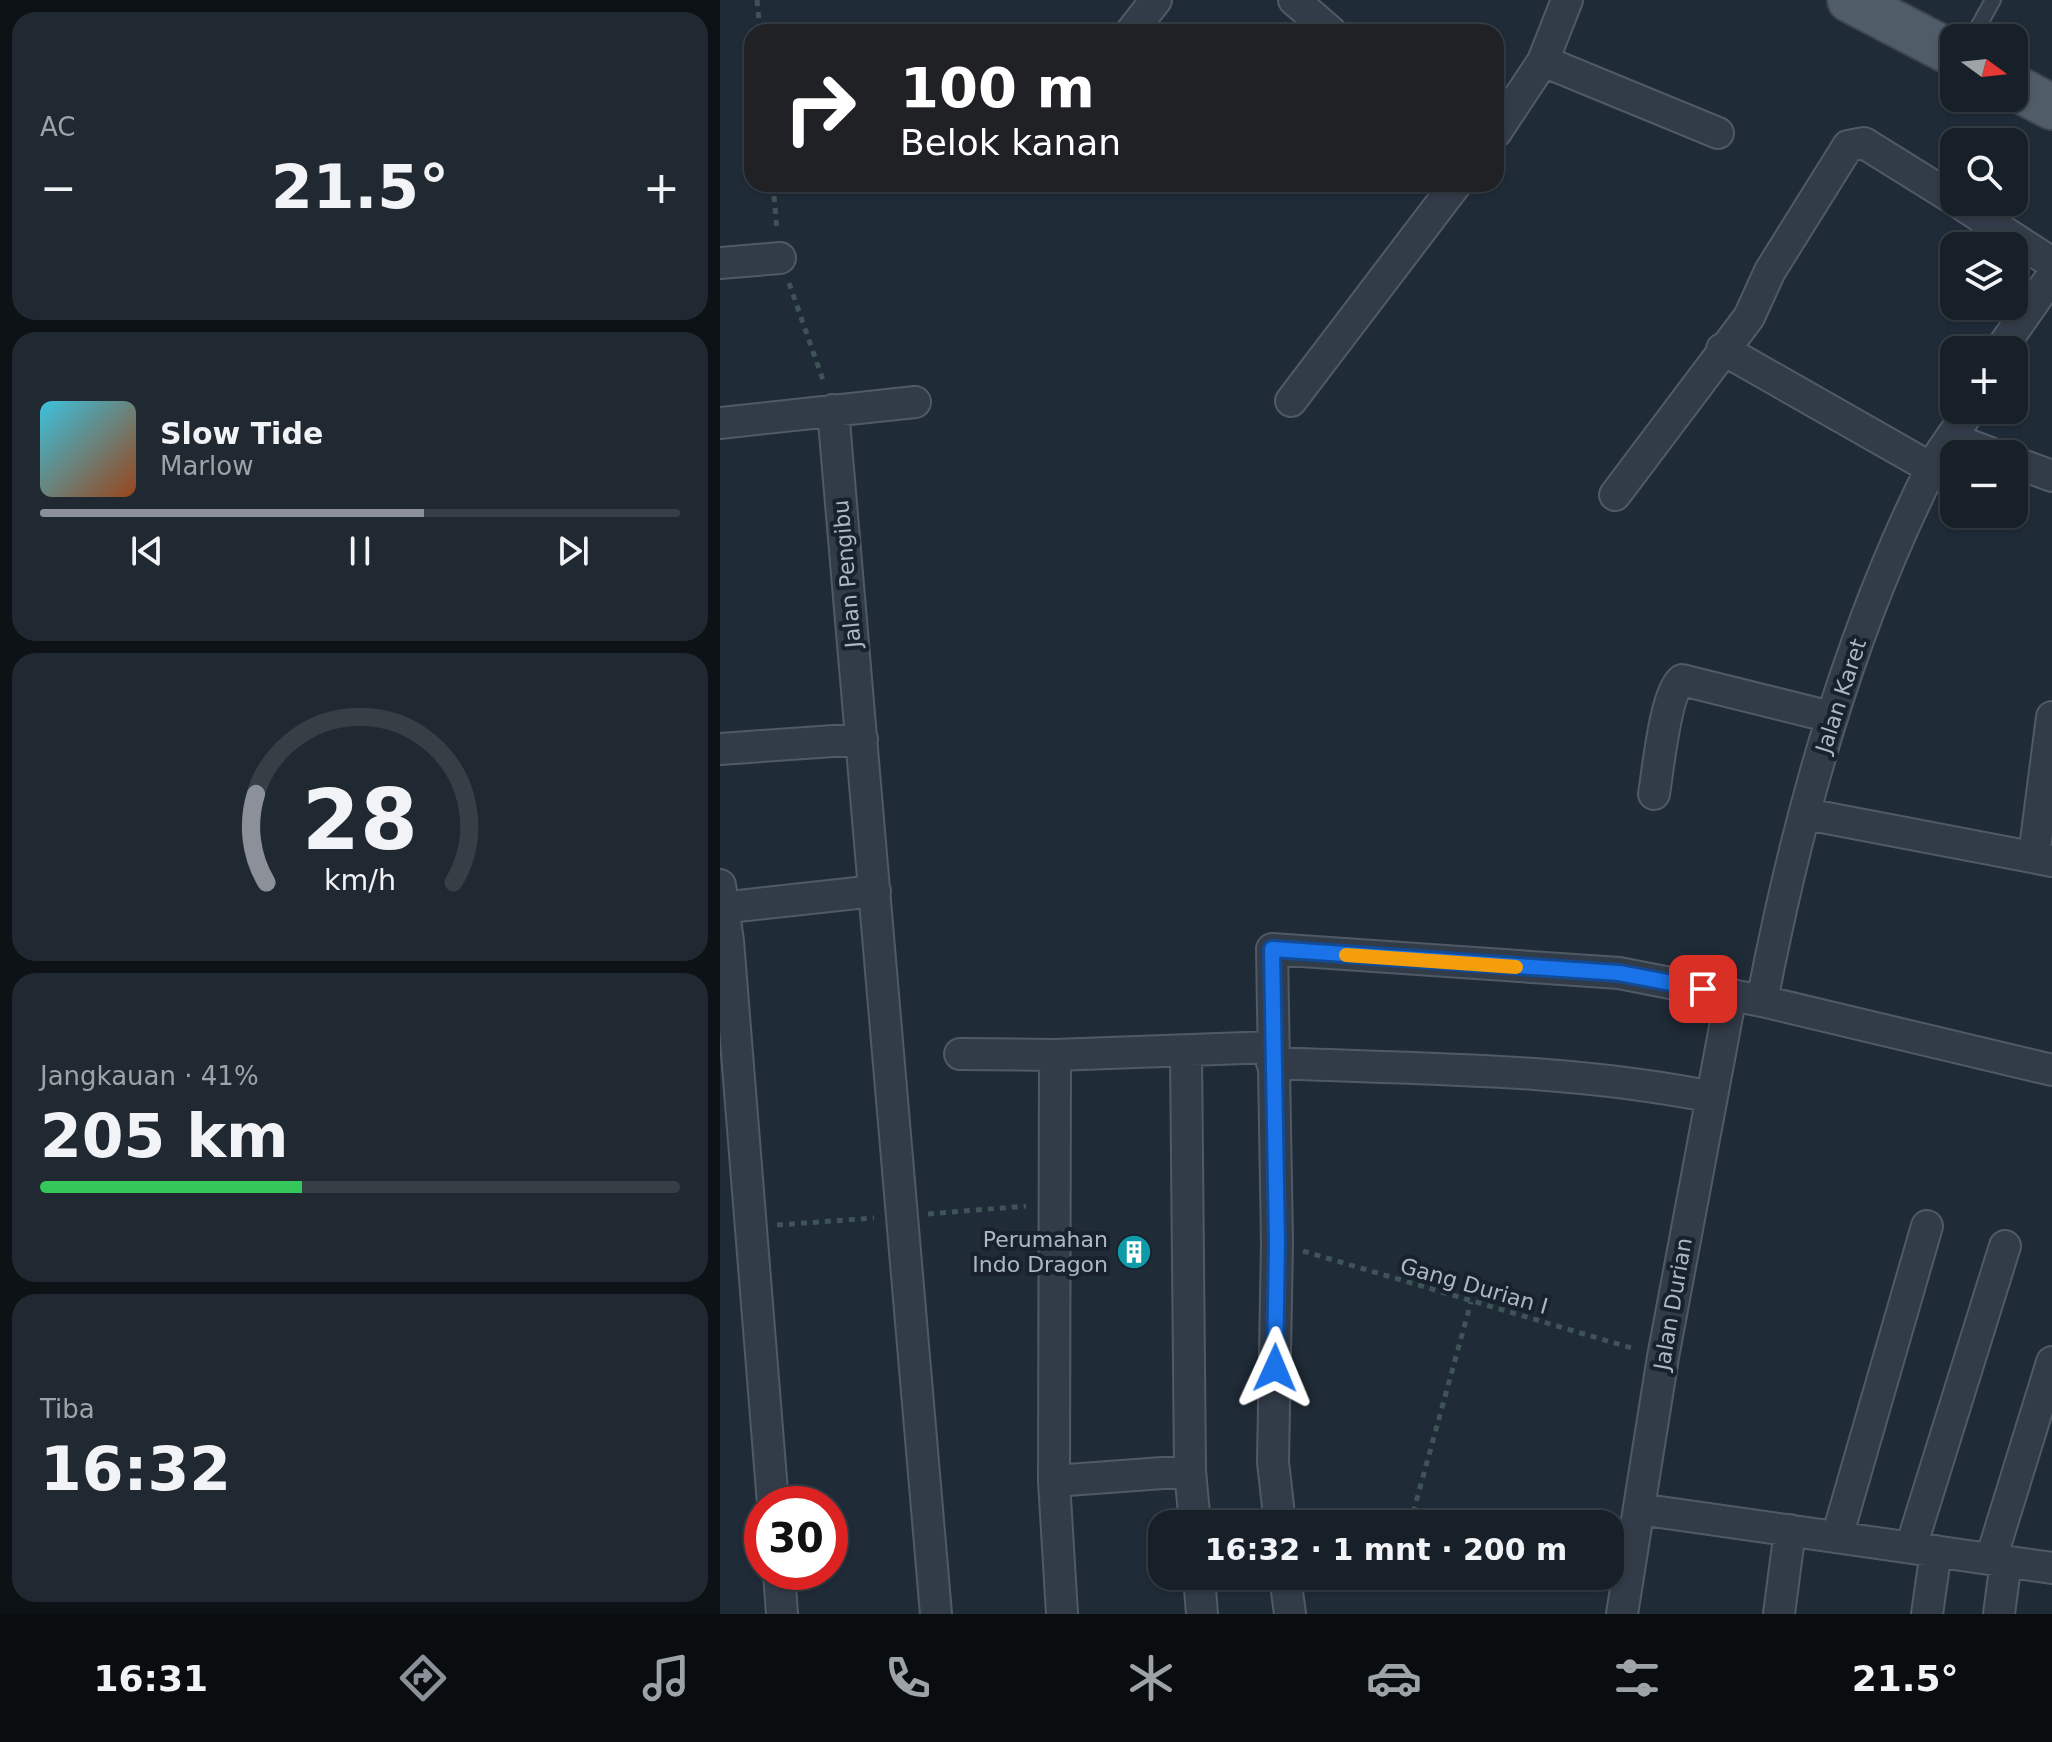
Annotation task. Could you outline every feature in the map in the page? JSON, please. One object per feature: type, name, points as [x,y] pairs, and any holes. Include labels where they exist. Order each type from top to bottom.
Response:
[{"type":"main road","points":[[1850,0],[1940,47]]},
{"type":"main road","points":[[2028,94],[2052,107]]},
{"type":"street","points":[[1137,24],[1156,0]]},
{"type":"street","points":[[1294,0],[1322,24]]},
{"type":"street","points":[[1504,120],[1543,61],[1567,0]]},
{"type":"street","points":[[1543,61],[1718,133]]},
{"type":"street","points":[[1615,495],[1749,317],[1770,271],[1848,146],[1864,143],[1940,191]]},
{"type":"street","points":[[1291,401],[1450,192]]},
{"type":"street","points":[[1979,216],[2052,263]]},
{"type":"street","points":[[720,263],[780,258]]},
{"type":"street","points":[[2010,336],[2052,276]]},
{"type":"street","points":[[1722,349],[1931,468]]},
{"type":"street","points":[[720,423],[915,402]]},
{"type":"street","name":"Jalan Pengibu","points":[[833,410],[936,1614]]},
{"type":"street","name":"Jalan Karet","points":[[1762,1001],[1782,896],[1831,717],[1873,602],[1931,468],[1961,424]]},
{"type":"street","points":[[2028,467],[2052,476]]},
{"type":"street","points":[[1654,794],[1669,711],[1676,684],[1682,680],[1831,717]]},
{"type":"street","points":[[1806,814],[2043,859],[2052,717]]},
{"type":"street","points":[[720,749],[862,739]]},
{"type":"street","points":[[772,1486],[752,1227],[721,900],[875,891]]},
{"type":"street","points":[[1278,1510],[1273,1462],[1277,1243],[1272,949],[1619,973],[1762,1001],[2052,1070]]},
{"type":"street","name":"Jalan Durian","points":[[1622,1614],[1663,1357],[1731,995]]},
{"type":"street","points":[[1186,1052],[1190,1471],[1194,1510]]},
{"type":"street","points":[[960,1054],[1186,1052],[1272,1055],[1568,1075],[1645,1084],[1712,1097]]},
{"type":"street","points":[[1055,1055],[1054,1481],[1062,1614]]},
{"type":"street","points":[[1837,1537],[1927,1226]]},
{"type":"street","points":[[1927,1614],[1923,1549],[2005,1246]]},
{"type":"street","points":[[1999,1614],[1999,1560],[2052,1362]]},
{"type":"street","points":[[1054,1481],[1190,1471]]},
{"type":"street","points":[[1639,1509],[2052,1568]]},
{"type":"street","points":[[1779,1614],[1790,1530]]},
{"type":"street","points":[[780,1590],[782,1614]]},
{"type":"street","points":[[1200,1590],[1202,1614]]},
{"type":"street","points":[[1287,1590],[1290,1614]]},
{"type":"lane","points":[[1980,24],[1993,0]]},
{"type":"path","points":[[757,0],[759,24]]},
{"type":"path","points":[[774,192],[780,258],[833,410]]},
{"type":"path","points":[[752,1227],[1055,1204]]},
{"type":"path","name":"Gang Durian I","points":[[1277,1243],[1663,1357]]},
{"type":"path","points":[[1414,1510],[1471,1302]]},
{"type":"slow traffic","points":[[1346,955],[1516,967]]},
{"type":"place","name":"Perumahan Indo Dragon","points":[[1134,1252]]},
{"type":"route","points":[[1275,1368],[1277,1243],[1272,949],[1619,973],[1703,989]]}]
